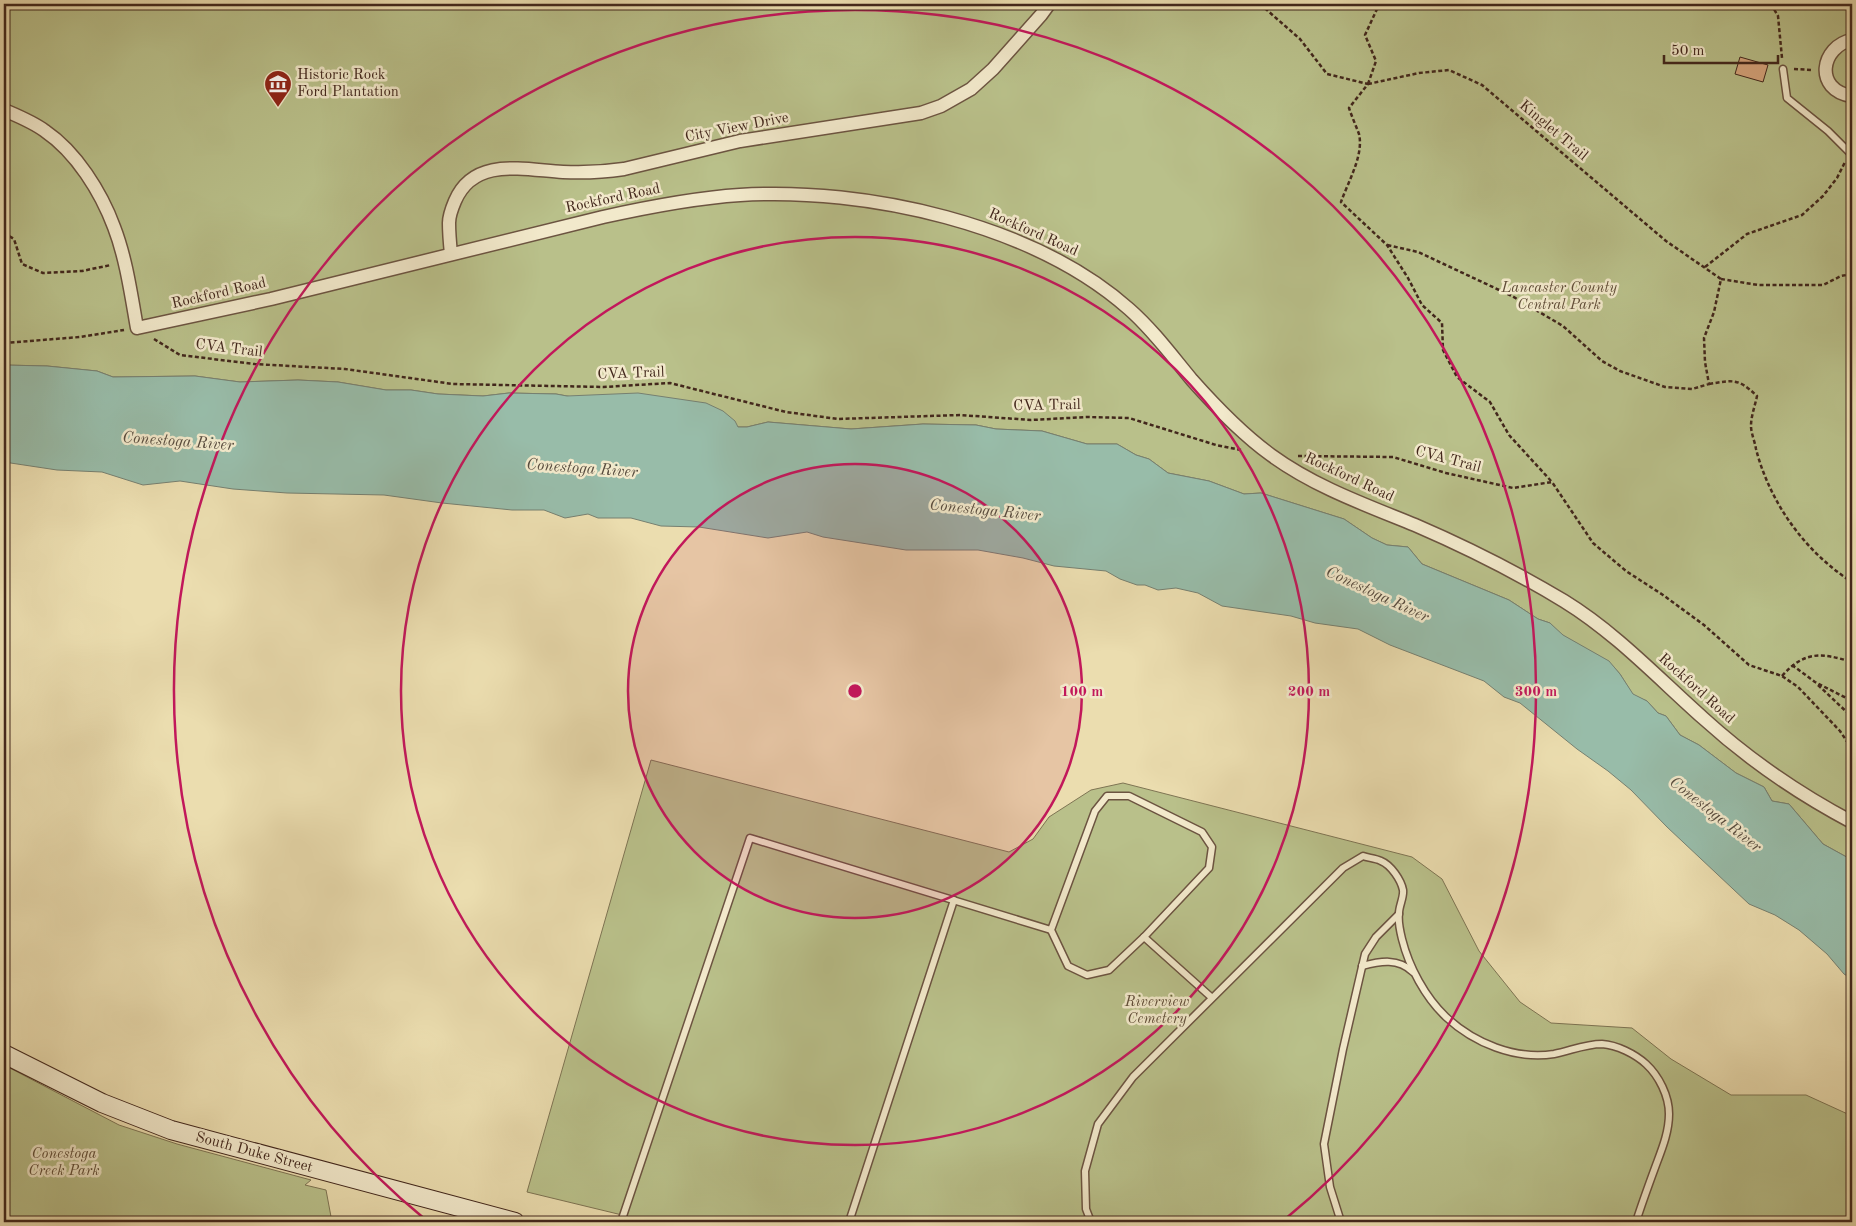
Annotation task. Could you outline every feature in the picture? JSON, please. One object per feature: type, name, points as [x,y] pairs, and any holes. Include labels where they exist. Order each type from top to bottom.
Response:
[{"type":"main road","name":"South Duke Street","points":[[4,1054],[102,1103],[171,1130],[516,1222]]},
{"type":"street","name":"City View Drive","points":[[451,254],[450,213],[459,192],[467,182],[478,174],[496,170],[522,168],[565,172],[606,171],[740,141],[921,113],[941,106],[971,89],[993,69],[1041,15],[1048,4]]},
{"type":"street","points":[[1852,40],[1838,46],[1825,70],[1827,82],[1834,89],[1844,95],[1852,96]]},
{"type":"street","points":[[4,110],[45,130],[72,156],[89,179],[114,227],[129,282],[136,328]]},
{"type":"street","name":"Rockford Road","points":[[136,328],[271,299],[603,217],[704,198],[742,195],[822,197],[870,202],[913,210],[977,226],[1010,238],[1065,264],[1097,284],[1130,310],[1230,420],[1273,456],[1310,480],[1502,566],[1567,603],[1607,632],[1736,746],[1796,788],[1852,822]]},
{"type":"lane","points":[[1783,69],[1787,98],[1828,131],[1851,154]]},
{"type":"lane","points":[[1107,796],[1129,796],[1202,832],[1212,847],[1209,868],[1144,937],[1109,970],[1087,975],[1068,966],[1051,930],[1095,811],[1107,796]]},
{"type":"lane","points":[[621,1222],[750,838],[1051,930]]},
{"type":"lane","points":[[1091,1222],[1086,1209],[1085,1170],[1098,1124],[1133,1077],[1343,868],[1362,856],[1382,861],[1396,875],[1403,891],[1399,914],[1402,939],[1416,974],[1433,1002],[1446,1016],[1472,1037],[1519,1054],[1538,1056],[1588,1045],[1603,1044],[1629,1053],[1640,1059],[1651,1069],[1664,1092],[1669,1114],[1666,1136],[1636,1222]]},
{"type":"lane","points":[[849,1222],[954,900]]},
{"type":"lane","points":[[1341,1222],[1330,1187],[1324,1144],[1362,966],[1366,954],[1376,937],[1399,914]]},
{"type":"lane","points":[[1144,937],[1212,997]]},
{"type":"lane","points":[[1362,966],[1392,961],[1407,966],[1416,974]]},
{"type":"path","points":[[1260,4],[1300,39],[1327,74],[1368,84]]},
{"type":"path","points":[[1387,4],[1377,9],[1365,35],[1376,61],[1368,84],[1349,108],[1359,136],[1359,157],[1348,179],[1341,202],[1387,245],[1408,278],[1422,305],[1442,323],[1443,350],[1457,377],[1490,402],[1509,435],[1552,482],[1593,543],[1626,571],[1664,595],[1697,620],[1749,665],[1782,676],[1798,687],[1840,731],[1852,749]]},
{"type":"path","points":[[1771,4],[1778,16],[1783,69],[1825,70]]},
{"type":"path","name":"Kinglet Trail","points":[[1368,84],[1418,73],[1449,70],[1482,85],[1666,241],[1721,279],[1758,285],[1823,285],[1840,276],[1852,274]]},
{"type":"path","points":[[1705,267],[1747,234],[1802,215],[1823,196],[1837,178],[1851,154]]},
{"type":"path","points":[[4,233],[14,239],[22,264],[43,273],[82,272],[124,262]]},
{"type":"path","points":[[1387,245],[1418,252],[1512,296],[1563,326],[1602,361],[1620,371],[1665,387],[1692,389],[1729,381],[1743,383],[1756,396],[1751,427],[1760,464],[1774,498],[1798,533],[1832,569],[1852,582]]},
{"type":"path","points":[[1709,384],[1705,362],[1704,338],[1714,312],[1721,279]]},
{"type":"path","points":[[4,343],[80,336],[136,328]]},
{"type":"path","name":"CVA Trail","points":[[136,328],[180,354],[254,364],[345,369],[453,384],[603,387],[670,383],[786,412],[838,419],[960,414],[1031,420],[1087,417],[1129,418],[1216,444],[1244,450]]},
{"type":"path","name":"CVA Trail","points":[[1273,456],[1393,457],[1446,473],[1513,488],[1552,482]]},
{"type":"path","points":[[1782,676],[1792,665],[1807,656],[1828,655],[1852,662]]},
{"type":"path","points":[[1792,665],[1815,682],[1852,717]]},
{"type":"path","points":[[1815,682],[1852,701]]},
{"type":"green space","name":"Lancaster County Central Park","points":[[4,4],[1852,4],[1852,860],[1823,844],[1789,804],[1772,801],[1764,787],[1736,773],[1699,745],[1680,735],[1666,716],[1658,713],[1647,701],[1633,695],[1620,674],[1609,662],[1562,635],[1550,623],[1538,619],[1509,600],[1422,564],[1408,547],[1387,545],[1372,538],[1344,519],[1261,493],[1244,494],[1209,481],[1168,473],[1149,459],[1136,455],[1117,444],[1087,444],[1042,431],[996,429],[976,425],[923,424],[851,429],[768,422],[747,427],[737,427],[556,394],[509,393],[483,396],[438,394],[411,390],[386,390],[338,382],[298,380],[240,382],[195,376],[113,377],[97,371],[47,366],[4,365]]},
{"type":"green space","name":"Riverview Cemetery","points":[[651,760],[1009,852],[1033,839],[1049,817],[1091,790],[1123,783],[1412,857],[1442,879],[1479,951],[1520,1002],[1551,1023],[1632,1028],[1671,1059],[1731,1095],[1806,1095],[1852,1116],[1852,1222],[651,1222],[527,1192]]},
{"type":"green space","name":"Conestoga Creek Park","points":[[4,1065],[119,1125],[177,1144],[311,1180],[305,1185],[326,1190],[332,1222],[4,1222]]},
{"type":"water","name":"Conestoga River","points":[[4,365],[47,366],[97,371],[113,377],[195,376],[240,382],[298,380],[338,382],[386,390],[411,390],[438,394],[483,396],[509,393],[567,396],[638,393],[706,403],[723,411],[735,421],[738,427],[768,422],[851,429],[923,424],[976,425],[996,429],[1042,431],[1087,444],[1117,444],[1136,455],[1149,459],[1168,473],[1209,481],[1244,494],[1261,493],[1344,519],[1372,538],[1387,545],[1408,547],[1422,564],[1509,600],[1538,619],[1550,623],[1563,635],[1609,661],[1633,694],[1647,701],[1658,713],[1666,716],[1680,735],[1699,745],[1736,773],[1764,787],[1772,801],[1789,804],[1823,844],[1852,860],[1852,979],[1844,974],[1827,954],[1799,930],[1775,915],[1749,904],[1667,827],[1631,790],[1520,703],[1504,697],[1484,681],[1390,645],[1358,629],[1315,623],[1291,616],[1222,606],[1198,593],[1176,588],[1158,590],[1145,585],[1137,585],[1120,579],[1106,571],[1054,566],[978,550],[906,550],[823,537],[807,532],[768,538],[699,527],[661,526],[631,518],[598,518],[588,514],[565,518],[544,510],[512,510],[384,495],[287,493],[233,489],[180,481],[143,485],[102,472],[57,470],[4,462]]},
{"type":"building","points":[[1740,57],[1768,65],[1763,82],[1735,74]]},
{"type":"place","name":"Historic Rock Ford Plantation","points":[[278,108]]}]
